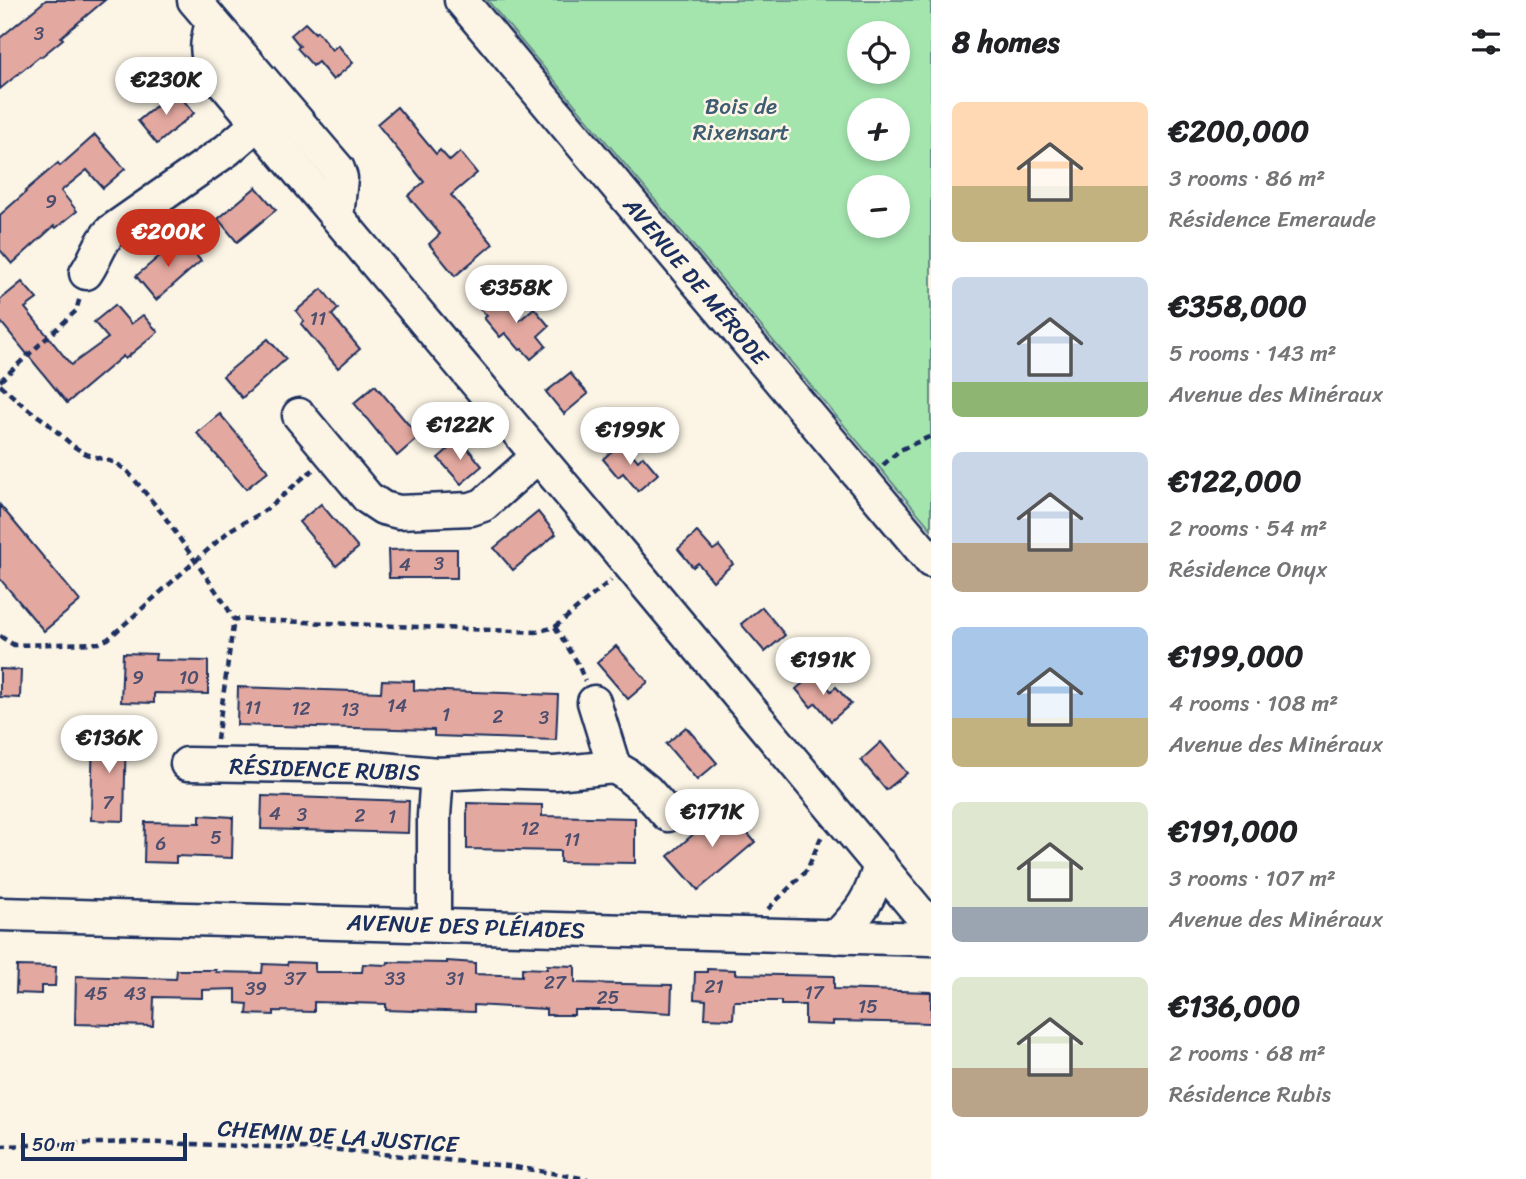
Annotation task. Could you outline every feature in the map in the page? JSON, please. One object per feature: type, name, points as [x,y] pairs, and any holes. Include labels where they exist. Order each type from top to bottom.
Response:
[{"type":"street","name":"AVENUE DE MÉRODE","points":[[461,0],[931,561]]},
{"type":"street","points":[[203,11],[206,48],[213,70],[931,927]]},
{"type":"street","points":[[203,11],[338,169],[341,178],[337,217]]},
{"type":"street","points":[[86,272],[95,261],[104,238],[111,230],[227,150],[258,123]]},
{"type":"street","points":[[299,415],[368,498],[383,508],[399,512],[471,509],[483,505],[538,456]]},
{"type":"street","points":[[594,702],[614,767]]},
{"type":"street","name":"RÉSIDENCE RUBIS","points":[[201,764],[362,767],[437,774],[434,816],[434,925]]},
{"type":"street","points":[[437,774],[495,771],[555,773],[614,767],[647,790],[668,815]]},
{"type":"street","points":[[836,937],[866,904],[880,864]]},
{"type":"street","name":"AVENUE DES PLÉIADES","points":[[0,914],[931,939]]},
{"type":"path","points":[[86,272],[76,311],[0,383],[73,446],[86,454],[116,463],[128,472],[162,513],[234,619],[201,764]]},
{"type":"path","points":[[863,481],[900,450],[931,436]]},
{"type":"path","points":[[0,636],[14,645],[99,643],[108,639],[194,561],[241,523],[266,510],[299,480],[334,455]]},
{"type":"path","points":[[234,619],[536,632],[555,627],[629,565]]},
{"type":"path","points":[[555,627],[576,662],[594,702]]},
{"type":"path","points":[[743,934],[807,870],[834,809]]},
{"type":"path","name":"CHEMIN DE LA JUSTICE","points":[[0,1146],[133,1142],[328,1149],[509,1166],[588,1179]]},
{"type":"green space","name":"Bois de Rixensart","points":[[487,0],[931,0],[931,529]]},
{"type":"building","points":[[46,0],[105,0],[61,37],[63,39],[0,89],[0,38]]},
{"type":"building","points":[[305,23],[315,33],[317,31],[332,50],[338,45],[353,63],[333,80],[318,62],[313,66],[297,48],[300,46],[291,35]]},
{"type":"building","points":[[175,90],[194,113],[157,144],[138,121]]},
{"type":"building","points":[[397,107],[436,154],[440,150],[450,161],[460,152],[477,173],[451,195],[493,244],[455,276],[429,244],[440,234],[408,196],[424,182],[377,124]]},
{"type":"building","points":[[95,135],[125,169],[103,188],[87,170],[61,191],[77,211],[56,228],[54,226],[12,264],[0,250],[0,215],[58,163],[60,166]]},
{"type":"building","points":[[256,187],[276,210],[237,242],[218,219]]},
{"type":"building","points":[[181,238],[201,261],[156,300],[136,276]]},
{"type":"building","points":[[22,282],[37,299],[25,308],[71,365],[108,338],[94,322],[115,305],[131,324],[143,315],[158,332],[125,359],[123,356],[67,403],[0,321],[0,300]]},
{"type":"building","points":[[322,289],[338,309],[332,315],[360,349],[338,368],[301,324],[304,321],[296,311]]},
{"type":"building","points":[[493,293],[520,320],[534,308],[549,326],[538,336],[546,346],[531,359],[505,333],[500,337],[484,318],[487,316],[478,306]]},
{"type":"building","points":[[268,339],[286,359],[242,398],[223,376]]},
{"type":"building","points":[[570,373],[588,394],[564,414],[546,392]]},
{"type":"building","points":[[375,385],[419,437],[397,456],[354,403]]},
{"type":"building","points":[[220,414],[268,471],[246,489],[197,433]]},
{"type":"building","points":[[460,439],[482,466],[461,484],[438,458]]},
{"type":"building","points":[[622,442],[638,461],[643,456],[658,474],[638,491],[623,473],[618,477],[603,459]]},
{"type":"building","points":[[321,504],[358,548],[336,566],[299,522]]},
{"type":"building","points":[[0,505],[80,601],[44,631],[0,579]]},
{"type":"building","points":[[538,512],[556,534],[513,570],[494,548]]},
{"type":"building","points":[[697,532],[713,550],[719,546],[733,564],[713,581],[698,563],[693,567],[678,549]]},
{"type":"building","points":[[457,549],[457,578],[389,578],[388,550]]},
{"type":"building","points":[[762,607],[785,635],[765,652],[741,624]]},
{"type":"building","points":[[616,646],[648,682],[628,699],[597,663]]},
{"type":"building","points":[[123,653],[156,654],[155,660],[208,661],[208,694],[154,693],[154,703],[121,702]]},
{"type":"building","points":[[0,669],[21,670],[20,698],[0,697]]},
{"type":"building","points":[[816,672],[831,691],[836,687],[851,704],[831,721],[816,703],[811,707],[796,689]]},
{"type":"building","points":[[382,680],[414,681],[414,690],[558,695],[556,740],[434,736],[434,730],[237,725],[238,687],[381,692]]},
{"type":"building","points":[[686,727],[717,763],[697,780],[666,744]]},
{"type":"building","points":[[93,728],[126,729],[124,821],[91,820]]},
{"type":"building","points":[[881,742],[907,773],[886,790],[861,760]]},
{"type":"building","points":[[262,796],[409,801],[408,833],[261,829]]},
{"type":"building","points":[[467,803],[542,805],[542,816],[635,818],[635,863],[560,862],[560,851],[467,849]]},
{"type":"building","points":[[725,807],[755,842],[698,890],[668,856]]},
{"type":"building","points":[[200,815],[233,817],[232,858],[176,856],[176,863],[144,862],[145,822],[200,823]]},
{"type":"building","points":[[447,961],[475,963],[475,974],[522,976],[522,968],[575,966],[575,983],[672,985],[671,1013],[574,1010],[574,1015],[546,1015],[546,1009],[474,1005],[474,1012],[414,1011],[386,1010],[386,1004],[314,1002],[314,1012],[274,1011],[274,1015],[247,1014],[248,1004],[236,1003],[236,989],[202,990],[202,998],[154,997],[153,1026],[75,1024],[76,976],[176,979],[177,970],[262,973],[263,964],[287,965],[288,962],[315,963],[315,972],[362,972],[363,964]]},
{"type":"building","points":[[17,966],[56,967],[55,986],[41,986],[41,994],[16,993]]},
{"type":"building","points":[[707,969],[735,970],[735,974],[834,976],[834,989],[931,992],[931,1023],[833,1021],[833,1025],[805,1024],[805,1005],[781,1005],[781,1001],[734,1001],[733,1019],[705,1018],[706,1000],[694,999],[695,972],[707,972]]}]
